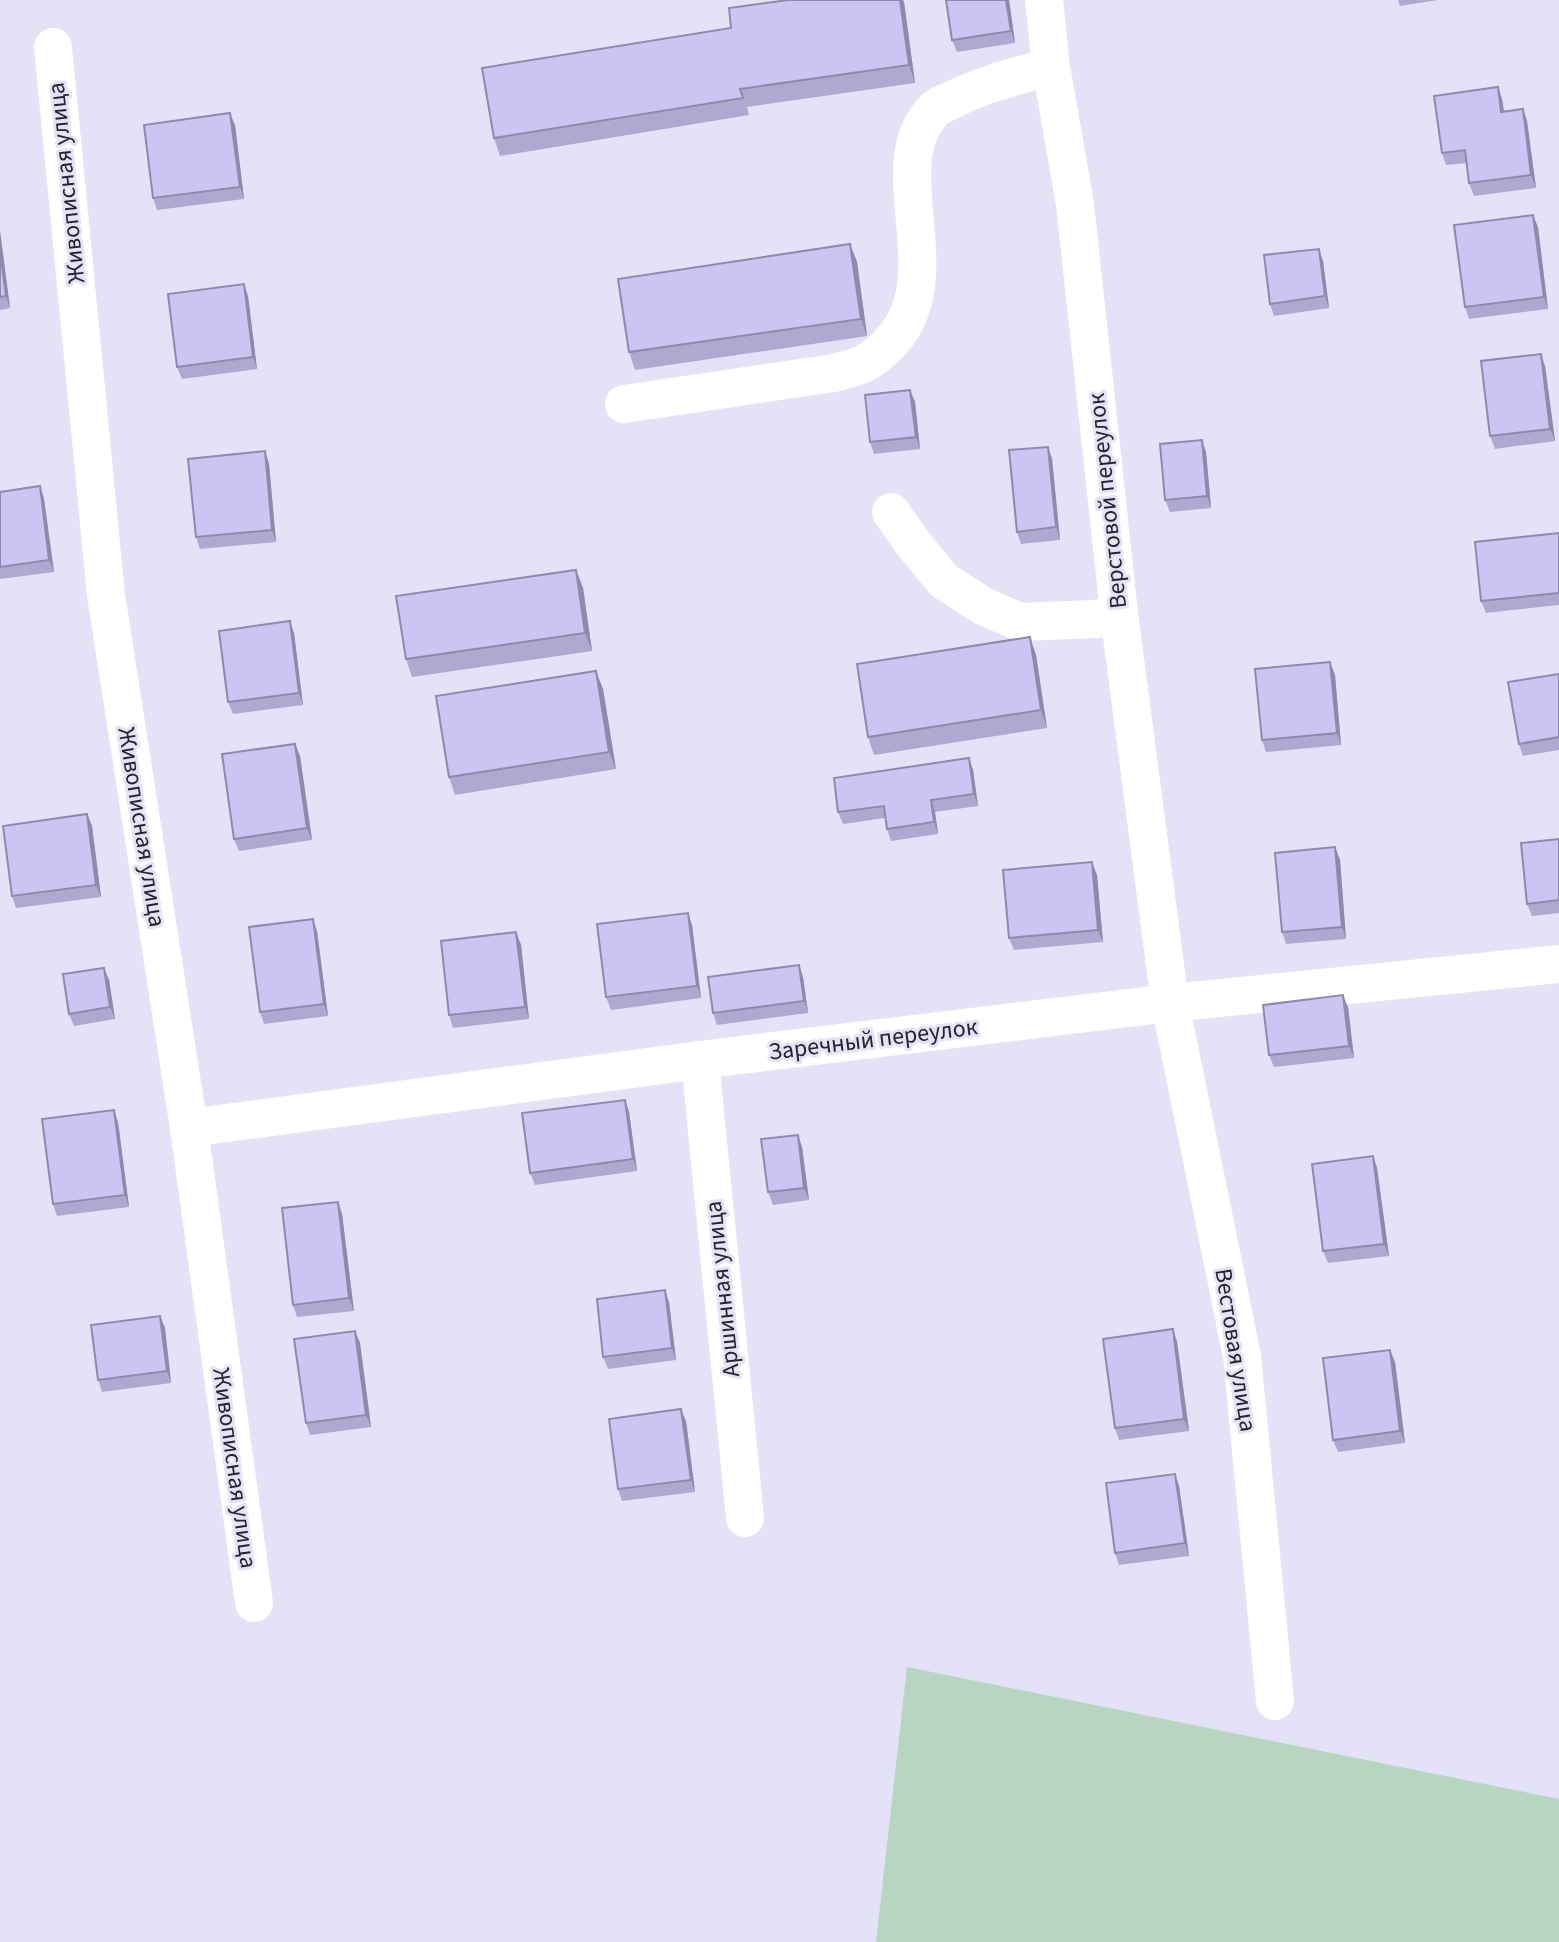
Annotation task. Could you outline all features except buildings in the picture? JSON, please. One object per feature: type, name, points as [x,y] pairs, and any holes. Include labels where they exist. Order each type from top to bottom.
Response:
[{"type":"street","name":"Верстовой переулок","points":[[1044,0],[1051,67],[1075,204],[1119,613],[1170,1003]]},
{"type":"street","name":"Живописная улица","points":[[53,47],[106,595],[189,1128],[254,1603]]},
{"type":"street","points":[[624,404],[834,373],[878,355],[899,335],[912,309],[918,262],[912,156],[920,130],[937,108],[974,88],[1051,67]]},
{"type":"street","points":[[891,512],[944,581],[983,606],[1020,622],[1096,619],[1119,613]]},
{"type":"street","name":"Заречный переулок","points":[[189,1128],[700,1060],[1170,1003],[1559,964]]},
{"type":"street","name":"Вестовая улица","points":[[1170,1003],[1242,1356],[1275,1701]]},
{"type":"street","name":"Аршинная улица","points":[[700,1060],[745,1518]]},
{"type":"green space","points":[[907,1667],[1559,1799],[1559,1942],[876,1942]]}]
